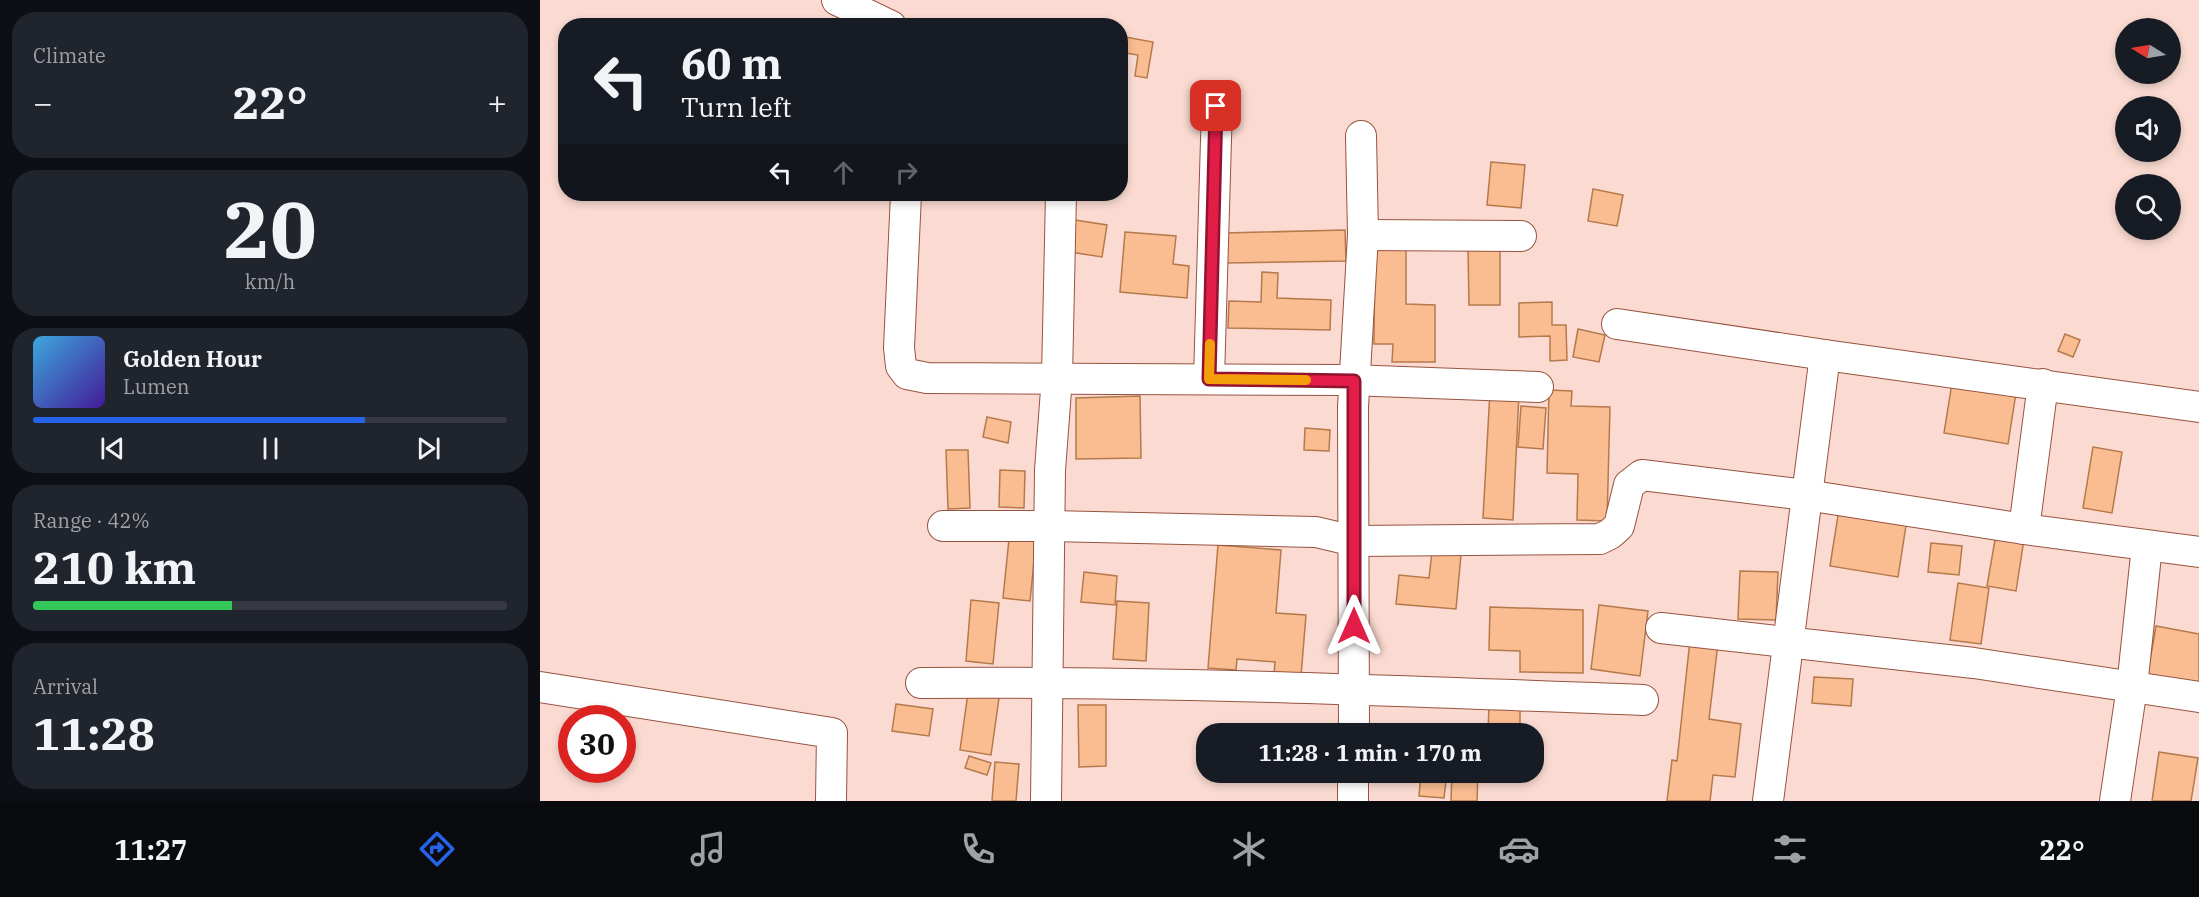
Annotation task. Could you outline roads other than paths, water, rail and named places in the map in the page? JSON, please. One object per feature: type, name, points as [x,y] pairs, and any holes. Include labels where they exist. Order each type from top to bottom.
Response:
[{"type":"street","points":[[837,0],[874,18]]},
{"type":"street","points":[[1209,379],[1216,106]]},
{"type":"street","points":[[1354,723],[1354,381],[1363,235],[1361,135]]},
{"type":"street","points":[[906,201],[899,348],[901,366],[907,374],[927,378],[1057,377],[1354,381],[1538,387]]},
{"type":"street","points":[[1046,801],[1050,470],[1057,377],[1061,201]]},
{"type":"street","points":[[1363,235],[1521,236]]},
{"type":"street","points":[[1617,324],[2199,407]]},
{"type":"street","points":[[1768,801],[1825,355]]},
{"type":"street","points":[[2024,528],[2043,384]]},
{"type":"street","points":[[944,526],[1316,532],[1354,541],[1600,539],[1610,534],[1618,526],[1629,485],[1642,475],[1806,495],[2199,552]]},
{"type":"street","points":[[2115,801],[2132,687],[2147,546]]},
{"type":"street","points":[[1661,627],[1974,663],[2199,697]]},
{"type":"street","points":[[921,683],[1047,682],[1354,689],[1643,700]]},
{"type":"street","points":[[540,687],[832,733],[831,801]]},
{"type":"street","points":[[1353,783],[1353,801]]}]
